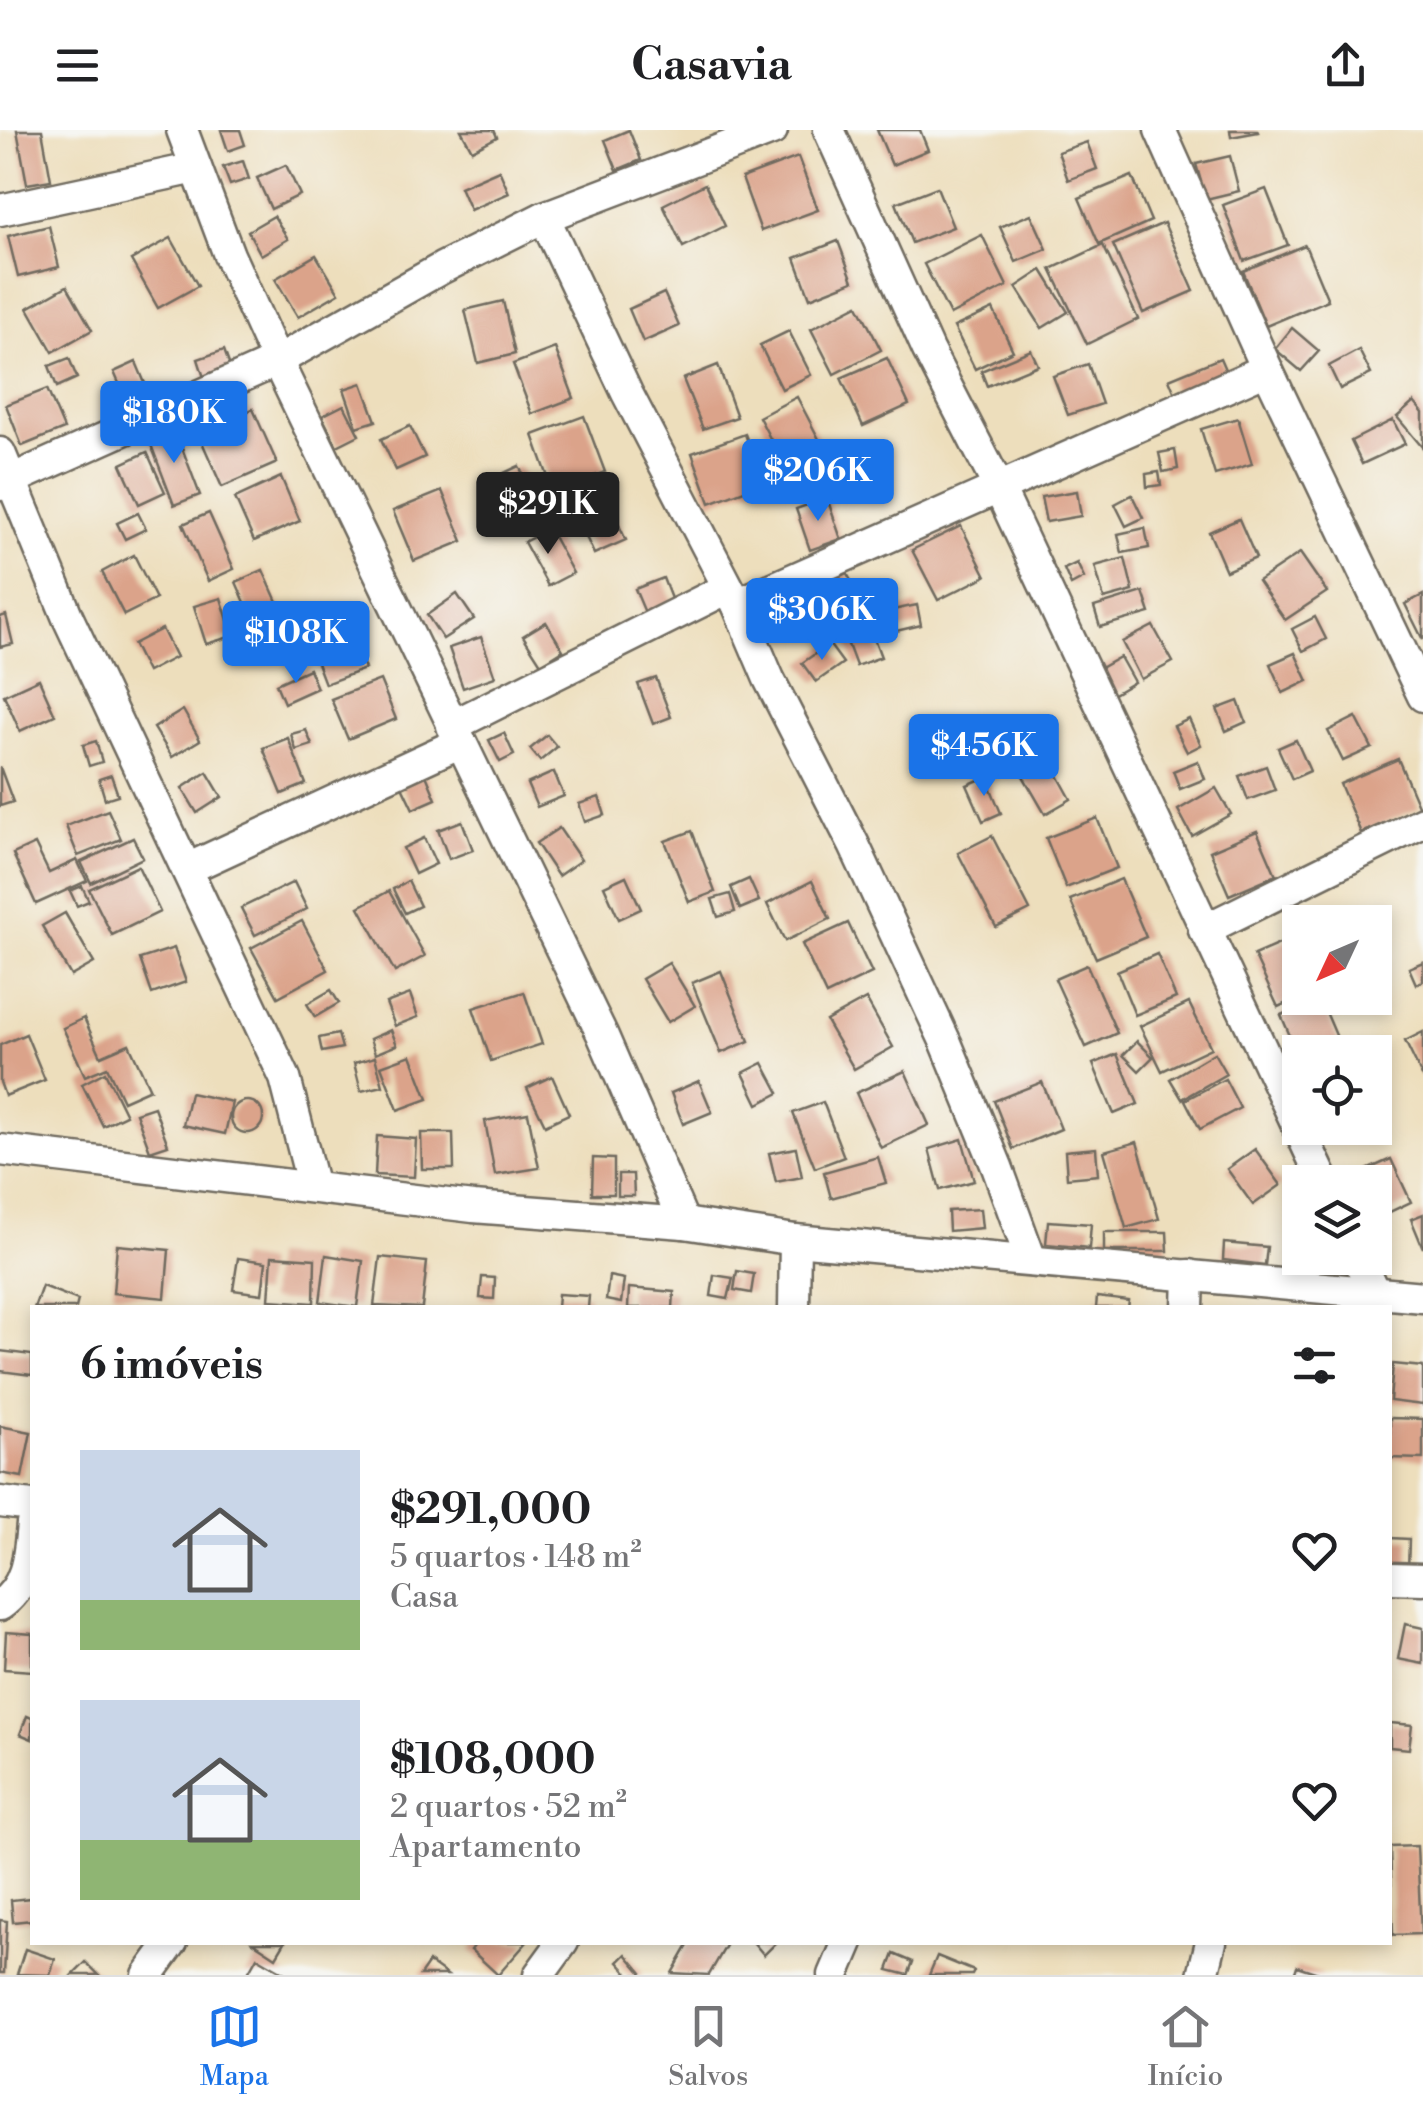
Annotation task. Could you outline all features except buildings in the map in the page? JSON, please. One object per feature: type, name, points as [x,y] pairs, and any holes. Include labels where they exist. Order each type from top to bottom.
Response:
[{"type":"street","points":[[182,130],[229,254],[277,361],[602,1034],[684,1224]]},
{"type":"street","points":[[313,1186],[285,1078],[68,618],[4,473],[277,361],[442,268],[544,217],[772,130]]},
{"type":"street","points":[[829,130],[928,350],[998,486],[1316,1165]]},
{"type":"street","points":[[1160,130],[1267,370],[1423,696]]},
{"type":"street","points":[[0,210],[196,168]]},
{"type":"street","points":[[544,217],[627,393],[733,596],[769,679],[854,846],[946,1043],[1030,1260]]},
{"type":"street","points":[[187,869],[733,596],[1267,370]]},
{"type":"street","points":[[1204,930],[1423,822]]},
{"type":"street","points":[[0,1150],[474,1206],[684,1224],[796,1240],[1423,1297]]},
{"type":"street","points":[[794,1305],[796,1240]]},
{"type":"street","points":[[1188,1305],[1189,1275]]},
{"type":"street","points":[[1366,1275],[1374,1292]]},
{"type":"street","points":[[0,1502],[30,1506]]},
{"type":"street","points":[[0,1604],[22,1583],[30,1536]]},
{"type":"street","points":[[1392,1578],[1423,1579]]},
{"type":"street","points":[[148,1975],[170,1945]]},
{"type":"street","points":[[539,1975],[561,1945]]},
{"type":"street","points":[[834,1975],[847,1945]]},
{"type":"street","points":[[1202,1975],[1210,1945]]}]
